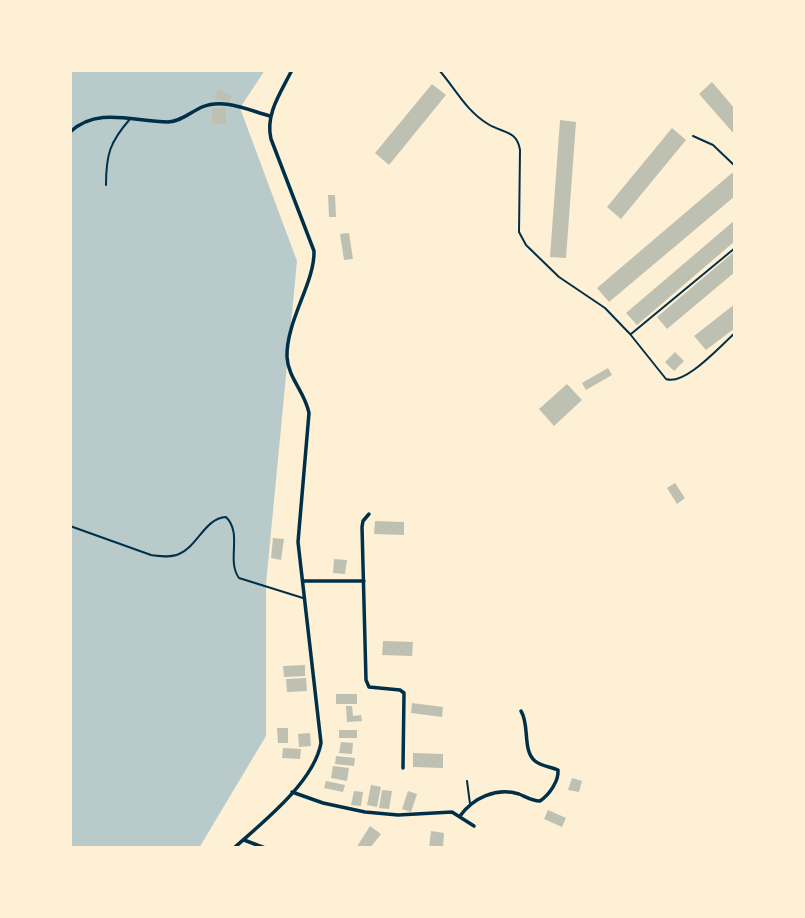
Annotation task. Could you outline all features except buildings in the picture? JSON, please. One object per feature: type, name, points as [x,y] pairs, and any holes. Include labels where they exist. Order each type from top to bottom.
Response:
[{"type":"street","points":[[234,848],[292,792],[314,766],[321,743],[302,581],[299,522],[309,413],[306,401],[289,368],[288,352],[298,305],[314,261],[314,251],[271,139],[268,123],[292,70]]},
{"type":"street","points":[[70,132],[86,121],[102,117],[171,122],[218,103],[270,116]]},
{"type":"street","points":[[369,514],[362,527],[366,680],[369,687],[400,690],[404,694],[403,768]]},
{"type":"street","points":[[302,581],[364,580]]},
{"type":"street","points":[[460,816],[470,804],[499,792],[540,801],[557,781],[558,770],[541,765],[528,749],[527,722],[522,710]]},
{"type":"street","points":[[292,792],[323,803],[365,812],[398,815],[452,812],[474,826]]},
{"type":"street","points":[[244,839],[265,848]]},
{"type":"lane","points":[[439,70],[474,114],[490,125],[508,131],[517,139],[520,150],[519,232],[526,245],[559,276],[605,308],[666,379],[671,381],[683,378],[735,333]]},
{"type":"lane","points":[[106,185],[106,167],[113,140],[131,118]]},
{"type":"lane","points":[[693,136],[713,145],[735,166]]},
{"type":"lane","points":[[630,334],[735,248]]},
{"type":"lane","points":[[70,526],[151,555],[162,556],[180,554],[214,521],[226,517],[233,526],[235,571],[239,578],[304,598]]},
{"type":"lane","points":[[467,781],[467,798],[470,804]]},
{"type":"shaded area","points":[[70,70],[265,70],[240,108],[297,261],[266,584],[266,736],[199,848],[70,848]]}]
